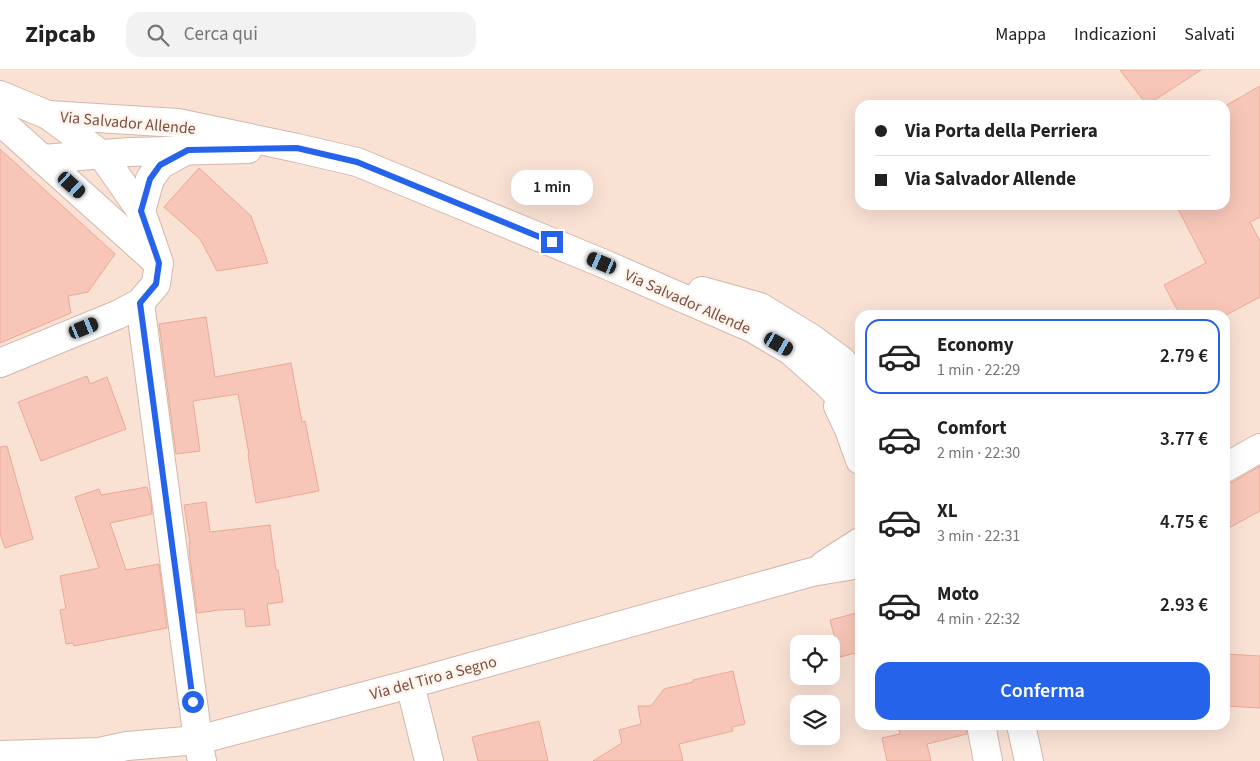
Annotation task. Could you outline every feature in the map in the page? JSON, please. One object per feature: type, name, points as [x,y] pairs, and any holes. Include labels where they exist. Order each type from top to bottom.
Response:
[{"type":"street","points":[[0,95],[48,114],[102,155],[141,211],[159,263],[156,284],[140,303],[0,363]]},
{"type":"street","name":"Via Salvador Allende","points":[[48,114],[178,123],[357,162],[602,263],[754,329],[791,351],[828,384],[855,414]]},
{"type":"street","points":[[0,121],[159,263]]},
{"type":"street","name":"Via Salvador Allende","points":[[43,159],[129,152],[297,148]]},
{"type":"street","points":[[141,211],[150,179],[160,165],[188,150]]},
{"type":"street","name":"Via Salvador Allende","points":[[602,263],[760,307],[811,338],[841,360],[855,376]]},
{"type":"street","points":[[140,303],[200,750]]},
{"type":"street","points":[[828,384],[855,446]]},
{"type":"street","points":[[1230,465],[1260,448]]},
{"type":"street","points":[[812,572],[855,545]]},
{"type":"street","name":"Via del Tiro a Segno","points":[[0,755],[100,757],[126,746],[200,750],[410,684],[812,572],[855,565]]},
{"type":"street","points":[[410,684],[429,761]]},
{"type":"street","points":[[982,730],[988,761]]},
{"type":"street","points":[[1023,730],[1029,761]]},
{"type":"shaded area","points":[[0,70],[1260,70],[1260,761],[0,761]]},
{"type":"building","points":[[1120,70],[1201,70],[1155,100],[1143,100]]},
{"type":"building","points":[[1260,86],[1260,217],[1250,222],[1260,241],[1260,297],[1230,313],[1230,310],[1177,310],[1164,285],[1206,263],[1179,210],[1230,210],[1230,103]]},
{"type":"building","points":[[0,149],[115,254],[88,292],[68,296],[71,313],[0,343]]},
{"type":"building","points":[[199,168],[251,216],[268,263],[217,271],[200,239],[164,207]]},
{"type":"building","points":[[206,317],[215,377],[291,363],[302,422],[305,421],[319,491],[256,503],[238,394],[193,401],[200,451],[176,454],[159,324]]},
{"type":"building","points":[[87,376],[90,384],[107,377],[126,429],[41,461],[18,402]]},
{"type":"building","points":[[7,446],[33,539],[5,548],[0,534],[0,447]]},
{"type":"building","points":[[1260,466],[1260,511],[1230,527],[1230,483]]},
{"type":"building","points":[[147,487],[152,514],[110,523],[126,570],[159,564],[167,628],[74,646],[73,643],[66,644],[60,610],[66,609],[60,576],[99,568],[75,497],[99,489],[101,495]]},
{"type":"building","points":[[206,502],[210,532],[270,525],[276,570],[278,570],[283,602],[267,604],[270,625],[246,627],[244,609],[197,613],[184,505]]},
{"type":"building","points":[[855,613],[855,653],[840,657],[840,635],[834,635],[830,620]]},
{"type":"building","points":[[1230,654],[1260,656],[1260,708],[1230,706]]},
{"type":"building","points":[[733,671],[745,724],[732,727],[733,731],[679,744],[683,761],[593,761],[622,743],[619,730],[641,724],[638,706],[651,706],[664,689]]},
{"type":"building","points":[[539,721],[548,761],[478,761],[472,737]]},
{"type":"building","points":[[899,730],[967,730],[967,734],[927,744],[931,761],[887,761],[882,738],[900,734]]},
{"type":"route","points":[[193,702],[140,303],[156,284],[159,263],[141,211],[150,179],[160,165],[188,150],[297,148],[357,162],[552,242]]}]
